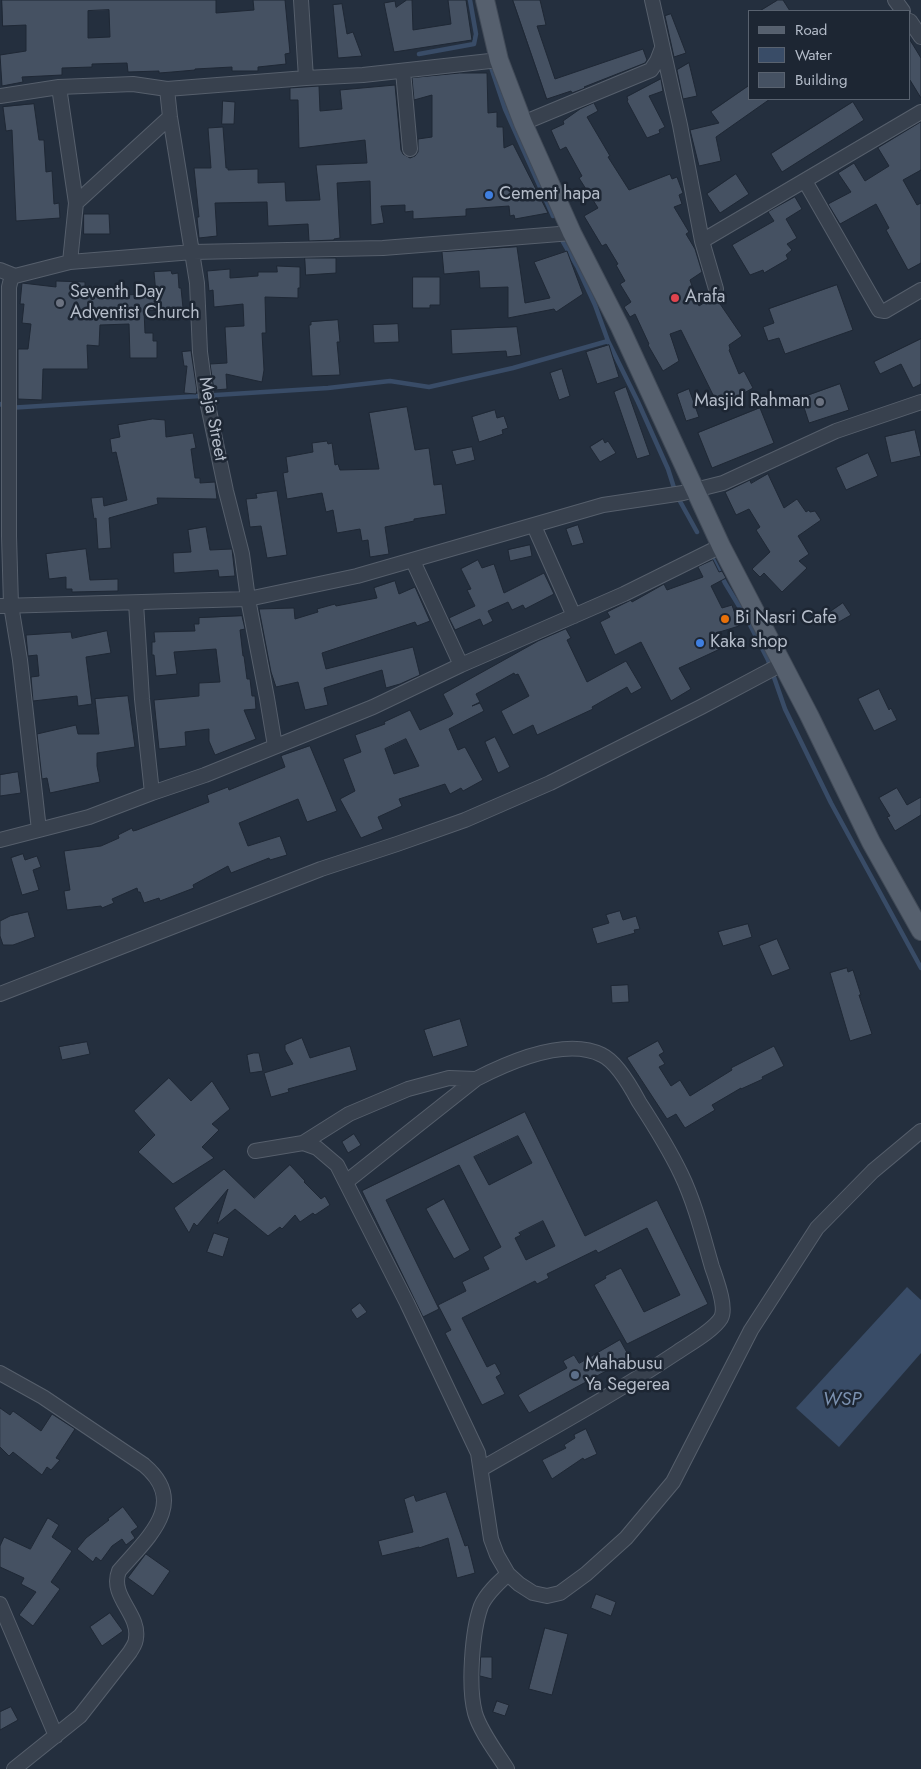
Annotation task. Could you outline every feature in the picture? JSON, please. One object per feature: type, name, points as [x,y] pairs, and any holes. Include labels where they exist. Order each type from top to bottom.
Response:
[{"type":"main road","points":[[485,0],[499,60],[523,124],[572,233],[620,327],[721,546],[871,842],[921,932]]},
{"type":"street","points":[[301,0],[306,78]]},
{"type":"street","points":[[657,3],[662,48],[680,125],[702,241],[716,289]]},
{"type":"street","points":[[911,22],[921,37]]},
{"type":"street","points":[[523,124],[651,70],[662,48]]},
{"type":"street","points":[[0,96],[59,87],[133,84],[168,89],[363,75],[499,60]]},
{"type":"street","points":[[403,71],[410,149]]},
{"type":"street","points":[[59,87],[76,203],[70,262]]},
{"type":"street","name":"Meja Street","points":[[168,89],[170,116],[197,283],[200,352],[206,396],[226,491],[242,554],[248,599],[275,746]]},
{"type":"street","points":[[702,241],[921,112]]},
{"type":"street","points":[[76,203],[170,116]]},
{"type":"street","points":[[805,181],[879,310],[885,311],[921,290]]},
{"type":"street","points":[[40,830],[20,660],[6,606],[9,536],[9,287],[11,279],[15,276],[70,262],[193,252],[383,248],[572,233]]},
{"type":"street","points":[[0,270],[15,276]]},
{"type":"street","points":[[6,606],[248,599],[357,576],[603,505],[695,490],[723,482],[836,431],[921,402]]},
{"type":"street","points":[[534,526],[574,616]]},
{"type":"street","points":[[0,840],[89,817],[205,775],[373,708],[461,665],[624,594],[721,546]]},
{"type":"street","points":[[413,561],[461,665]]},
{"type":"street","points":[[136,603],[142,699],[152,793]]},
{"type":"street","points":[[0,994],[321,869],[464,820],[550,783],[782,664]]},
{"type":"street","points":[[346,1182],[476,1079],[518,1060],[566,1049],[589,1050],[610,1059],[632,1089],[681,1175],[695,1210],[719,1291],[723,1312],[722,1317],[714,1325],[637,1379],[481,1470]]},
{"type":"street","points":[[255,1151],[303,1143],[349,1114],[408,1089],[449,1078],[476,1079]]},
{"type":"street","points":[[303,1143],[317,1148],[337,1165],[466,1425],[478,1453],[492,1539],[497,1555],[508,1574],[519,1584],[533,1594],[547,1596],[560,1593],[586,1574],[626,1538],[673,1482],[751,1330],[817,1228],[873,1171],[921,1131]]},
{"type":"street","points":[[0,1372],[44,1396],[144,1465],[155,1477],[164,1500],[163,1513],[157,1526],[119,1572],[117,1577],[117,1588],[136,1630],[135,1643],[85,1710],[14,1769]]},
{"type":"street","points":[[507,1769],[475,1713],[471,1671],[477,1622],[482,1605],[496,1585],[508,1574]]},
{"type":"street","points":[[0,1604],[56,1736]]},
{"type":"water","name":"WSP","points":[[907,1287],[921,1300],[921,1353],[839,1447],[796,1408]]},
{"type":"building","points":[[2,0],[216,0],[216,13],[254,10],[253,0],[285,0],[290,53],[285,54],[286,64],[258,67],[258,71],[232,71],[232,67],[159,73],[159,71],[128,72],[127,63],[92,64],[92,67],[62,68],[62,75],[22,77],[23,82],[2,86],[0,55],[26,51],[26,25],[3,26]],"holes":[[[109,10],[110,37],[88,38],[88,11]]]},
{"type":"building","points":[[407,0],[412,0],[413,30],[451,24],[448,0],[466,0],[472,40],[394,52],[384,3],[395,1],[396,7]]},
{"type":"building","points":[[513,0],[540,0],[546,25],[537,26],[555,79],[643,49],[647,60],[645,63],[585,88],[547,99]]},
{"type":"building","points":[[778,0],[783,0],[789,10],[762,10]]},
{"type":"building","points":[[342,4],[347,34],[353,32],[362,56],[338,58],[333,5]]},
{"type":"building","points":[[671,14],[686,53],[674,57],[665,16]]},
{"type":"building","points":[[911,42],[921,58],[921,98],[911,82]]},
{"type":"building","points":[[689,63],[697,96],[683,99],[677,70]]},
{"type":"building","points":[[460,73],[487,73],[488,113],[497,112],[497,127],[503,127],[504,148],[513,144],[548,213],[515,219],[514,215],[510,216],[509,206],[466,209],[466,216],[413,219],[413,211],[405,212],[405,205],[381,206],[384,223],[371,225],[370,181],[337,183],[340,238],[309,241],[308,224],[268,226],[267,202],[215,203],[217,236],[199,238],[194,168],[211,168],[208,128],[223,127],[226,168],[228,170],[258,169],[258,183],[285,182],[286,201],[320,200],[316,165],[367,163],[365,140],[299,148],[298,100],[290,100],[290,88],[319,86],[320,111],[342,109],[340,90],[395,85],[401,150],[403,154],[410,158],[418,152],[418,139],[432,137],[432,95],[414,100],[412,78]]},
{"type":"building","points":[[661,79],[663,91],[649,96],[665,127],[659,130],[660,133],[647,138],[627,101],[627,97]]},
{"type":"building","points":[[748,86],[748,100],[769,100],[716,137],[721,161],[699,166],[690,130],[719,123],[711,112]]},
{"type":"building","points":[[223,101],[235,102],[234,124],[222,124]]},
{"type":"building","points":[[853,102],[864,120],[782,172],[771,154]]},
{"type":"building","points":[[594,103],[598,111],[587,117],[610,156],[608,157],[629,190],[670,174],[672,179],[677,177],[683,193],[679,195],[682,204],[674,207],[689,232],[686,234],[695,249],[702,272],[690,280],[699,306],[713,297],[716,298],[742,336],[729,345],[729,350],[739,374],[744,371],[753,388],[719,407],[681,330],[670,334],[679,361],[663,371],[648,345],[635,314],[630,317],[624,307],[631,302],[620,284],[625,281],[616,265],[618,264],[606,244],[602,246],[584,216],[598,208],[579,178],[582,176],[566,147],[560,150],[551,130],[564,124],[563,121],[580,109]]},
{"type":"building","points":[[34,104],[39,140],[44,140],[46,172],[52,171],[54,204],[59,203],[60,218],[16,221],[12,130],[6,131],[3,107]]},
{"type":"building","points":[[921,122],[921,170],[903,180],[917,205],[921,203],[921,263],[908,270],[886,230],[889,228],[876,204],[840,224],[828,204],[851,192],[838,173],[854,163],[865,181],[889,166],[878,148]]},
{"type":"building","points":[[736,174],[749,194],[720,213],[707,194]]},
{"type":"building","points":[[795,197],[802,209],[786,219],[797,238],[787,244],[792,250],[786,255],[788,259],[764,273],[763,270],[750,275],[732,245],[774,221],[768,212]]},
{"type":"building","points":[[84,214],[109,214],[110,234],[84,234]]},
{"type":"building","points":[[517,247],[525,303],[550,298],[534,262],[567,251],[583,294],[556,312],[554,309],[508,318],[508,287],[480,288],[479,271],[444,274],[442,252]]},
{"type":"building","points":[[305,258],[336,258],[336,273],[306,275]]},
{"type":"building","points":[[277,266],[300,267],[300,288],[298,288],[298,298],[265,297],[266,333],[262,333],[264,370],[262,382],[226,374],[227,389],[214,390],[210,364],[227,363],[225,327],[244,326],[243,304],[214,307],[213,290],[209,291],[207,271],[230,269],[230,278],[258,276],[258,272],[277,272]]},
{"type":"building","points":[[171,271],[172,274],[178,273],[183,308],[144,311],[145,333],[153,333],[153,341],[157,341],[157,358],[130,358],[129,324],[100,325],[99,346],[87,345],[88,369],[43,369],[42,400],[18,399],[18,349],[28,349],[31,324],[22,323],[24,304],[20,304],[22,283],[56,287],[56,281],[85,282],[85,296],[156,294],[154,272]]},
{"type":"building","points":[[413,277],[440,277],[440,305],[430,305],[430,308],[413,308]]},
{"type":"building","points":[[837,285],[853,330],[785,354],[779,338],[768,341],[763,327],[774,323],[769,309]]},
{"type":"building","points":[[338,320],[340,342],[337,342],[340,375],[312,376],[309,325],[311,325],[311,322]]},
{"type":"building","points":[[398,324],[399,342],[374,343],[373,325]]},
{"type":"building","points":[[517,327],[521,355],[507,357],[506,351],[452,354],[451,330]]},
{"type":"building","points":[[921,339],[921,384],[913,388],[901,364],[880,374],[874,362]]},
{"type":"building","points":[[609,345],[619,377],[597,384],[586,352]]},
{"type":"building","points":[[191,351],[196,394],[184,393],[187,366],[184,366],[182,352]]},
{"type":"building","points":[[562,369],[570,396],[559,400],[550,373]]},
{"type":"building","points":[[840,384],[849,410],[809,423],[801,398]]},
{"type":"building","points":[[626,387],[650,455],[637,459],[614,392]]},
{"type":"building","points":[[689,389],[699,417],[686,421],[677,394]]},
{"type":"building","points":[[407,407],[415,450],[429,448],[434,485],[442,484],[446,514],[414,519],[414,521],[385,527],[389,554],[370,557],[368,540],[362,541],[360,529],[337,533],[333,510],[326,512],[322,493],[287,499],[283,473],[288,472],[286,457],[313,452],[312,443],[327,441],[328,444],[332,443],[335,465],[338,464],[340,470],[379,469],[369,413]]},
{"type":"building","points":[[760,408],[774,443],[712,468],[698,433]]},
{"type":"building","points":[[495,410],[497,418],[504,416],[508,428],[502,430],[503,434],[479,442],[472,417]]},
{"type":"building","points":[[153,419],[165,420],[166,437],[193,433],[196,448],[191,449],[195,478],[200,478],[200,483],[215,482],[217,499],[157,498],[158,504],[109,518],[111,548],[98,549],[96,518],[94,519],[91,498],[103,497],[104,506],[127,500],[116,452],[112,453],[110,439],[120,437],[118,425]]},
{"type":"building","points":[[915,430],[921,456],[891,463],[885,437]]},
{"type":"building","points":[[603,439],[605,443],[608,441],[616,453],[600,462],[590,447]]},
{"type":"building","points":[[472,447],[475,460],[456,465],[452,451]]},
{"type":"building","points":[[868,453],[878,476],[846,490],[836,468]]},
{"type":"building","points":[[768,474],[784,508],[797,499],[806,512],[809,510],[810,512],[815,511],[821,520],[798,536],[809,554],[799,561],[807,568],[782,592],[764,573],[760,577],[752,569],[770,552],[756,530],[760,527],[749,509],[736,515],[725,492],[750,480],[751,483]]},
{"type":"building","points":[[277,491],[287,555],[267,558],[261,526],[250,527],[246,499],[257,498],[256,494]]},
{"type":"building","points":[[578,525],[584,543],[572,546],[566,529]]},
{"type":"building","points":[[206,527],[210,550],[232,549],[235,576],[219,577],[218,570],[174,573],[173,553],[191,552],[188,530]]},
{"type":"building","points":[[530,545],[532,556],[510,561],[508,550]]},
{"type":"building","points":[[86,549],[90,580],[118,579],[118,591],[72,592],[72,589],[66,589],[66,577],[49,579],[46,554]]},
{"type":"building","points":[[478,560],[482,568],[494,564],[504,593],[544,573],[554,594],[525,609],[523,605],[512,610],[508,602],[488,611],[493,621],[483,626],[480,619],[455,630],[449,618],[475,606],[467,590],[471,589],[461,569]]},
{"type":"building","points":[[713,560],[719,572],[722,571],[726,578],[711,586],[722,608],[732,605],[739,626],[713,634],[720,649],[679,668],[691,689],[671,701],[641,642],[615,655],[600,622],[610,617],[607,612],[631,600],[632,602],[664,584],[667,590],[703,577],[698,567]]},
{"type":"building","points":[[395,581],[399,594],[415,587],[430,621],[417,626],[415,622],[322,653],[326,669],[413,647],[420,675],[386,688],[382,670],[324,688],[328,705],[305,710],[298,682],[276,687],[271,672],[259,609],[294,608],[295,619],[318,612],[317,609],[335,604],[336,606],[377,598],[374,588]]},
{"type":"building","points":[[843,603],[851,615],[837,623],[830,612]]},
{"type":"building","points":[[242,616],[245,629],[240,630],[243,656],[247,679],[250,679],[252,696],[255,696],[256,709],[244,710],[256,739],[215,755],[209,741],[209,729],[185,732],[186,746],[159,749],[154,700],[199,696],[199,683],[220,682],[216,649],[174,652],[177,674],[156,676],[154,655],[152,655],[152,642],[155,642],[154,632],[195,631],[194,624],[199,624],[199,618]]},
{"type":"building","points":[[566,629],[571,638],[567,640],[587,682],[626,661],[642,688],[631,694],[627,687],[592,707],[593,709],[537,735],[533,725],[513,735],[501,711],[529,696],[518,674],[515,675],[514,673],[476,694],[480,702],[472,706],[480,703],[484,711],[449,729],[458,750],[465,747],[483,780],[463,791],[461,788],[450,794],[445,784],[399,799],[402,806],[378,817],[383,829],[361,838],[340,799],[355,791],[343,759],[361,752],[355,735],[385,724],[384,722],[410,710],[420,730],[451,716],[453,714],[443,694],[538,641]],"holes":[[[406,739],[419,766],[394,774],[385,749]]]},
{"type":"building","points":[[107,631],[111,653],[86,657],[92,704],[78,706],[77,696],[33,701],[31,677],[39,676],[37,655],[28,656],[26,635],[71,632],[72,638]]},
{"type":"building","points":[[879,689],[889,710],[891,708],[897,720],[874,731],[858,699]]},
{"type":"building","points":[[128,696],[135,747],[97,753],[100,782],[50,793],[47,778],[42,779],[37,734],[76,725],[78,734],[99,734],[95,699]]},
{"type":"building","points":[[495,737],[510,767],[498,773],[485,742]]},
{"type":"building","points":[[310,746],[337,811],[307,822],[298,799],[239,823],[248,846],[280,836],[287,855],[270,860],[269,858],[231,873],[228,866],[193,885],[194,888],[160,901],[159,898],[144,903],[137,888],[112,899],[114,903],[102,908],[101,906],[67,910],[64,891],[70,890],[64,851],[101,846],[119,838],[118,835],[132,828],[133,831],[137,830],[209,802],[207,795],[228,787],[229,790],[285,767],[281,756]]},
{"type":"building","points":[[18,772],[21,793],[0,796],[0,775]]},
{"type":"building","points":[[897,788],[907,805],[921,797],[921,815],[895,831],[887,817],[890,816],[879,798]]},
{"type":"building","points":[[23,854],[25,860],[37,856],[41,867],[33,870],[39,890],[22,895],[11,858]]},
{"type":"building","points":[[620,911],[623,920],[636,916],[640,929],[634,930],[635,933],[597,944],[592,928],[609,923],[606,915]]},
{"type":"building","points":[[28,912],[35,937],[13,945],[3,945],[0,936],[0,921],[10,916]]},
{"type":"building","points":[[748,924],[752,937],[723,946],[718,932]]},
{"type":"building","points":[[777,939],[790,969],[772,976],[759,946]]},
{"type":"building","points":[[847,968],[848,972],[853,970],[872,1034],[850,1041],[830,973]]},
{"type":"building","points":[[628,985],[629,1002],[612,1003],[611,986]]},
{"type":"building","points":[[460,1019],[468,1046],[433,1057],[424,1030]]},
{"type":"building","points":[[302,1038],[310,1058],[350,1046],[357,1070],[288,1089],[289,1092],[271,1097],[264,1073],[293,1064],[285,1050],[285,1045]]},
{"type":"building","points":[[658,1041],[664,1052],[659,1055],[665,1064],[659,1067],[671,1086],[680,1080],[690,1096],[732,1070],[731,1068],[774,1046],[784,1066],[712,1105],[715,1110],[685,1128],[676,1114],[667,1119],[627,1058]]},
{"type":"building","points":[[87,1042],[90,1054],[62,1060],[59,1047]]},
{"type":"building","points":[[259,1053],[263,1071],[250,1073],[247,1055]]},
{"type":"building","points":[[169,1078],[191,1101],[212,1081],[230,1109],[212,1124],[219,1130],[202,1147],[214,1158],[173,1184],[138,1152],[155,1135],[134,1111]]},
{"type":"building","points":[[525,1112],[585,1236],[657,1200],[708,1304],[627,1344],[594,1285],[606,1278],[605,1276],[621,1268],[644,1312],[680,1295],[647,1228],[598,1253],[596,1250],[547,1274],[549,1278],[537,1284],[535,1281],[462,1318],[487,1367],[495,1363],[501,1374],[496,1377],[505,1394],[482,1405],[445,1333],[451,1330],[438,1305],[466,1291],[462,1282],[489,1269],[483,1257],[501,1247],[459,1165],[386,1200],[439,1309],[423,1317],[362,1191]],"holes":[[[518,1136],[532,1163],[489,1185],[474,1157]],[[543,1221],[555,1246],[526,1260],[515,1238],[521,1235],[519,1233]]]},
{"type":"building","points":[[354,1134],[361,1145],[348,1153],[342,1142]]},
{"type":"building","points":[[290,1165],[321,1199],[325,1196],[330,1205],[300,1222],[295,1215],[282,1229],[280,1227],[268,1236],[235,1209],[217,1224],[228,1189],[197,1226],[194,1223],[189,1233],[174,1208],[224,1169],[254,1198]]},
{"type":"building","points":[[444,1199],[470,1250],[454,1259],[426,1209]]},
{"type":"building","points":[[214,1233],[229,1238],[223,1257],[207,1252]]},
{"type":"building","points":[[360,1303],[367,1312],[357,1319],[351,1310]]},
{"type":"building","points":[[620,1340],[630,1358],[529,1413],[518,1395],[567,1368],[563,1361],[574,1355],[579,1363]]},
{"type":"building","points":[[0,1408],[10,1415],[13,1411],[41,1431],[52,1414],[75,1429],[56,1458],[60,1460],[51,1470],[47,1467],[42,1475],[13,1452],[9,1456],[0,1447]]},
{"type":"building","points":[[586,1429],[597,1454],[584,1460],[583,1458],[552,1479],[542,1460],[566,1448],[564,1445],[575,1438],[574,1435]]},
{"type":"building","points":[[446,1492],[465,1546],[468,1545],[475,1573],[457,1578],[448,1538],[419,1548],[382,1556],[378,1541],[413,1532],[404,1499],[414,1495],[416,1501]]},
{"type":"building","points":[[123,1507],[138,1527],[131,1532],[135,1538],[126,1545],[122,1539],[112,1546],[101,1561],[96,1557],[93,1562],[77,1549],[86,1538]]},
{"type":"building","points":[[48,1518],[59,1525],[52,1537],[72,1551],[51,1582],[60,1589],[33,1626],[19,1615],[36,1592],[21,1584],[24,1578],[0,1567],[0,1546],[4,1537],[30,1549]]},
{"type":"building","points":[[146,1554],[170,1571],[153,1596],[128,1578]]},
{"type":"building","points":[[596,1594],[616,1602],[611,1616],[591,1608]]},
{"type":"building","points":[[110,1613],[123,1631],[102,1646],[90,1627]]},
{"type":"building","points":[[545,1628],[568,1634],[552,1695],[529,1689]]},
{"type":"building","points":[[481,1657],[492,1657],[492,1679],[480,1676]]},
{"type":"building","points":[[497,1701],[509,1705],[505,1716],[493,1712]]},
{"type":"building","points":[[11,1707],[18,1720],[0,1730],[0,1712]]},
{"type":"waterway","points":[[419,54],[474,44],[476,34],[470,0]]},
{"type":"waterway","points":[[490,64],[505,109],[553,216]]},
{"type":"waterway","points":[[563,242],[578,268],[595,305],[608,341],[668,469],[676,494],[697,532]]},
{"type":"waterway","points":[[0,404],[8,408],[328,388],[390,381],[429,387],[513,368],[608,341]]},
{"type":"waterway","points":[[710,553],[768,660],[785,709],[831,803],[921,968]]},
{"type":"place","name":"Cement hapa","points":[[489,195]]},
{"type":"place","name":"Arafa","points":[[675,298]]},
{"type":"place","name":"Seventh Day Adventist Church","points":[[60,303]]},
{"type":"place","name":"Masjid Rahman","points":[[820,402]]},
{"type":"place","name":"Bi Nasri Cafe","points":[[725,619]]},
{"type":"place","name":"Kaka shop","points":[[700,643]]},
{"type":"place","name":"Mahabusu Ya Segerea","points":[[575,1375]]}]
